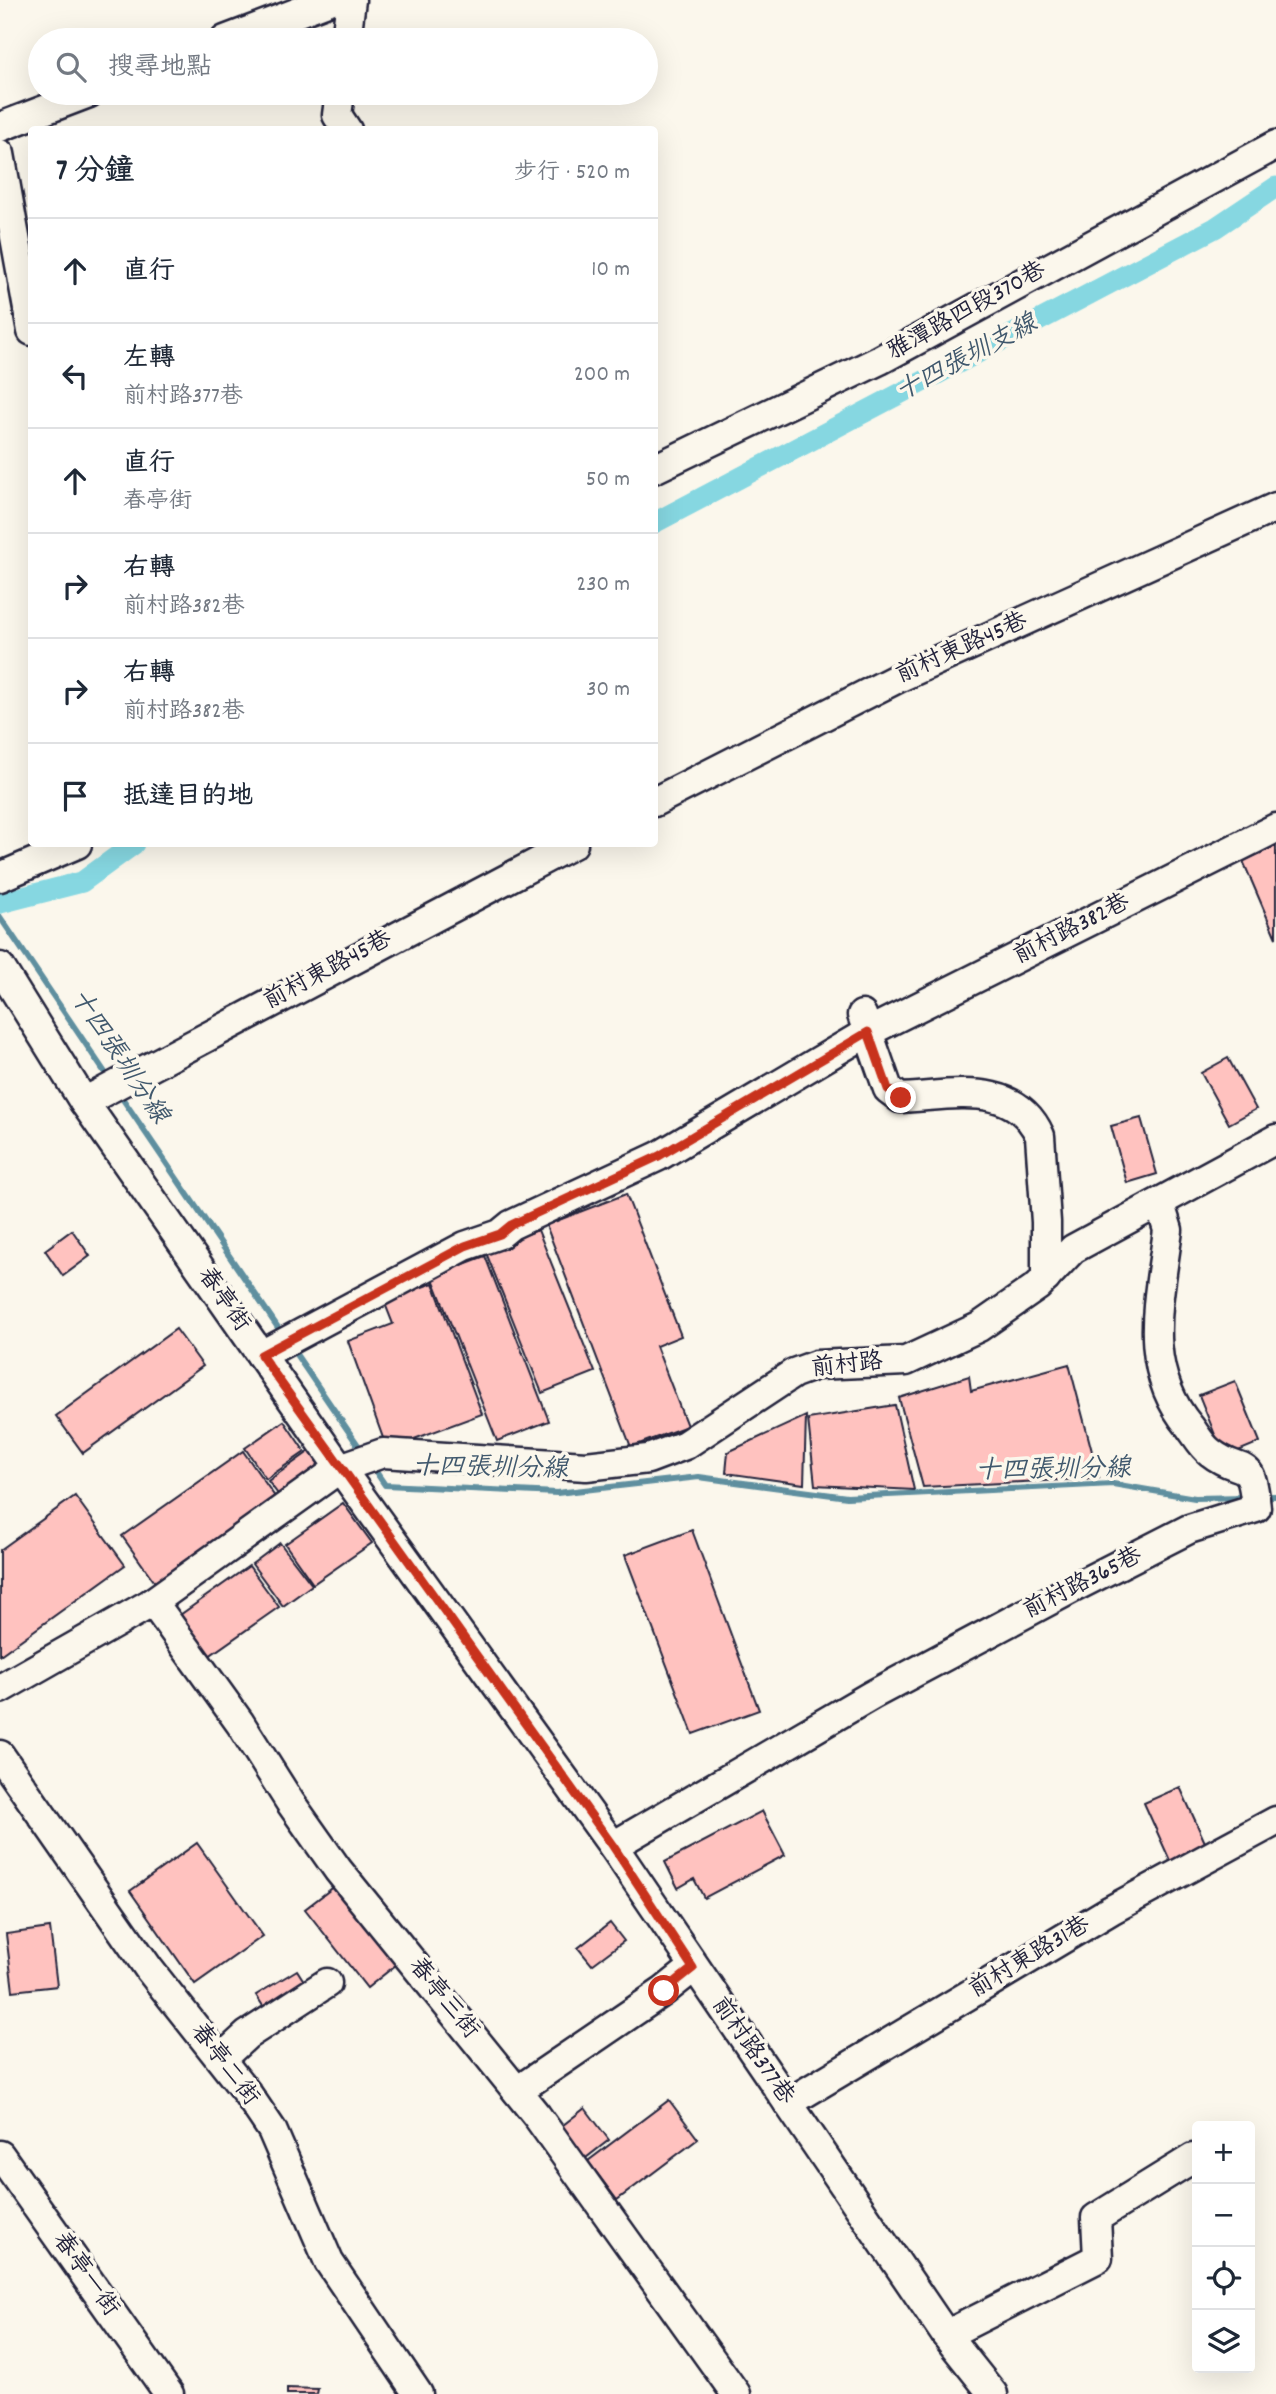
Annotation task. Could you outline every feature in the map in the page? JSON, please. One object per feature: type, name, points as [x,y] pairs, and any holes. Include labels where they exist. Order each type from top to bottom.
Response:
[{"type":"street","points":[[256,28],[330,0]]},
{"type":"street","points":[[348,28],[351,0]]},
{"type":"street","points":[[0,127],[58,105]]},
{"type":"street","points":[[338,105],[337,115],[344,126]]},
{"type":"street","name":"雅潭路四段370巷","points":[[658,467],[880,360],[1276,145]]},
{"type":"street","points":[[0,154],[28,309]]},
{"type":"street","name":"前村東路45巷","points":[[658,800],[898,678],[1276,508]]},
{"type":"street","name":"前村路382巷","points":[[261,1355],[465,1246],[500,1234],[511,1225],[659,1156],[865,1024],[1276,828]]},
{"type":"street","points":[[0,877],[70,847]]},
{"type":"street","name":"前村東路45巷","points":[[84,1102],[567,847]]},
{"type":"street","name":"春亭街","points":[[0,967],[84,1102],[340,1468]]},
{"type":"street","points":[[865,1024],[888,1089],[893,1094],[901,1098],[995,1094],[1018,1106],[1035,1125],[1040,1136],[1045,1210],[1045,1278]]},
{"type":"street","name":"前村路","points":[[340,1468],[383,1453],[586,1466],[648,1459],[684,1445],[794,1373],[816,1365],[906,1361],[979,1327],[1045,1278],[1073,1250],[1276,1139]]},
{"type":"street","name":"前村路365巷","points":[[613,1846],[872,1695],[1073,1588],[1189,1530],[1256,1508],[1254,1480],[1243,1467],[1211,1453],[1181,1417],[1161,1378],[1155,1347],[1168,1230],[1163,1214],[1153,1206]]},
{"type":"street","points":[[0,1689],[153,1602],[340,1468]]},
{"type":"street","name":"前村路377巷","points":[[340,1468],[613,1846],[693,1968],[946,2335],[993,2394]]},
{"type":"street","name":"春亭三街","points":[[153,1602],[240,1723],[290,1802],[338,1870],[517,2091],[736,2394]]},
{"type":"street","name":"春亭二街","points":[[0,1755],[149,1969],[221,2059],[272,2130],[328,2262],[418,2394]]},
{"type":"street","name":"前村東路31巷","points":[[788,2103],[1111,1910],[1276,1821]]},
{"type":"street","points":[[517,2091],[664,1991],[693,1968]]},
{"type":"street","points":[[221,2059],[247,2035],[327,1983]]},
{"type":"street","name":"春亭一街","points":[[0,2155],[169,2394]]},
{"type":"street","points":[[946,2335],[1098,2258],[1097,2218],[1192,2159]]},
{"type":"building","points":[[1276,846],[1276,938],[1243,861]]},
{"type":"building","points":[[1228,1058],[1256,1109],[1229,1124],[1201,1073]]},
{"type":"building","points":[[1141,1118],[1157,1174],[1127,1183],[1111,1126]]},
{"type":"building","points":[[626,1194],[681,1336],[656,1346],[687,1426],[631,1447],[546,1225]]},
{"type":"building","points":[[72,1230],[90,1256],[63,1276],[45,1250]]},
{"type":"building","points":[[538,1230],[595,1372],[542,1393],[485,1250]]},
{"type":"building","points":[[485,1256],[549,1421],[497,1441],[432,1276]]},
{"type":"building","points":[[433,1283],[482,1414],[387,1449],[348,1341],[393,1324],[384,1301]]},
{"type":"building","points":[[176,1329],[203,1366],[83,1453],[56,1416]]},
{"type":"building","points":[[1069,1364],[1099,1478],[923,1487],[899,1398],[969,1376],[971,1391]]},
{"type":"building","points":[[1235,1381],[1260,1442],[1224,1457],[1199,1395]]},
{"type":"building","points":[[895,1405],[914,1490],[815,1485],[808,1419]]},
{"type":"building","points":[[806,1416],[804,1484],[726,1473],[728,1452]]},
{"type":"building","points":[[284,1421],[305,1452],[266,1479],[245,1448]]},
{"type":"building","points":[[243,1451],[280,1504],[159,1588],[122,1536]]},
{"type":"building","points":[[310,1451],[322,1468],[281,1498],[268,1481]]},
{"type":"building","points":[[75,1496],[125,1565],[0,1655],[0,1550]]},
{"type":"building","points":[[343,1503],[372,1543],[313,1584],[285,1544]]},
{"type":"building","points":[[692,1530],[759,1710],[693,1734],[625,1555]]},
{"type":"building","points":[[280,1543],[312,1585],[283,1606],[252,1564]]},
{"type":"building","points":[[249,1566],[279,1607],[209,1656],[180,1615]]},
{"type":"building","points":[[1180,1787],[1208,1849],[1172,1865],[1144,1803]]},
{"type":"building","points":[[762,1811],[785,1855],[704,1898],[694,1879],[678,1888],[665,1862]]},
{"type":"building","points":[[197,1843],[263,1936],[195,1984],[130,1891]]},
{"type":"building","points":[[335,1886],[397,1964],[367,1988],[305,1909]]},
{"type":"building","points":[[610,1923],[624,1941],[592,1965],[578,1948]]},
{"type":"building","points":[[50,1928],[57,1986],[13,1991],[6,1934]]},
{"type":"building","points":[[297,1970],[311,1992],[270,2017],[256,1995]]},
{"type":"building","points":[[669,2100],[698,2139],[617,2200],[588,2161]]},
{"type":"building","points":[[585,2108],[609,2140],[582,2161],[558,2129]]},
{"type":"building","points":[[287,2388],[318,2389],[317,2394],[287,2394]]},
{"type":"waterway","name":"十四張圳支線","points":[[658,521],[1215,228],[1276,187]]},
{"type":"waterway","name":"十四張圳支線","points":[[0,903],[82,882],[130,847]]},
{"type":"waterway","name":"十四張圳分線","points":[[0,917],[110,1080]]},
{"type":"waterway","name":"十四張圳分線","points":[[118,1092],[283,1335]]},
{"type":"waterway","name":"十四張圳分線","points":[[291,1347],[362,1451]]},
{"type":"waterway","name":"十四張圳分線","points":[[372,1466],[385,1485],[557,1493],[699,1477],[847,1497],[1113,1484],[1195,1498],[1246,1497]]},
{"type":"waterway","name":"十四張圳分線","points":[[1260,1496],[1276,1496]]},
{"type":"route","points":[[664,1991],[693,1968],[613,1846],[261,1355],[465,1246],[500,1234],[511,1225],[659,1156],[868,1032],[888,1089],[901,1098]]}]
